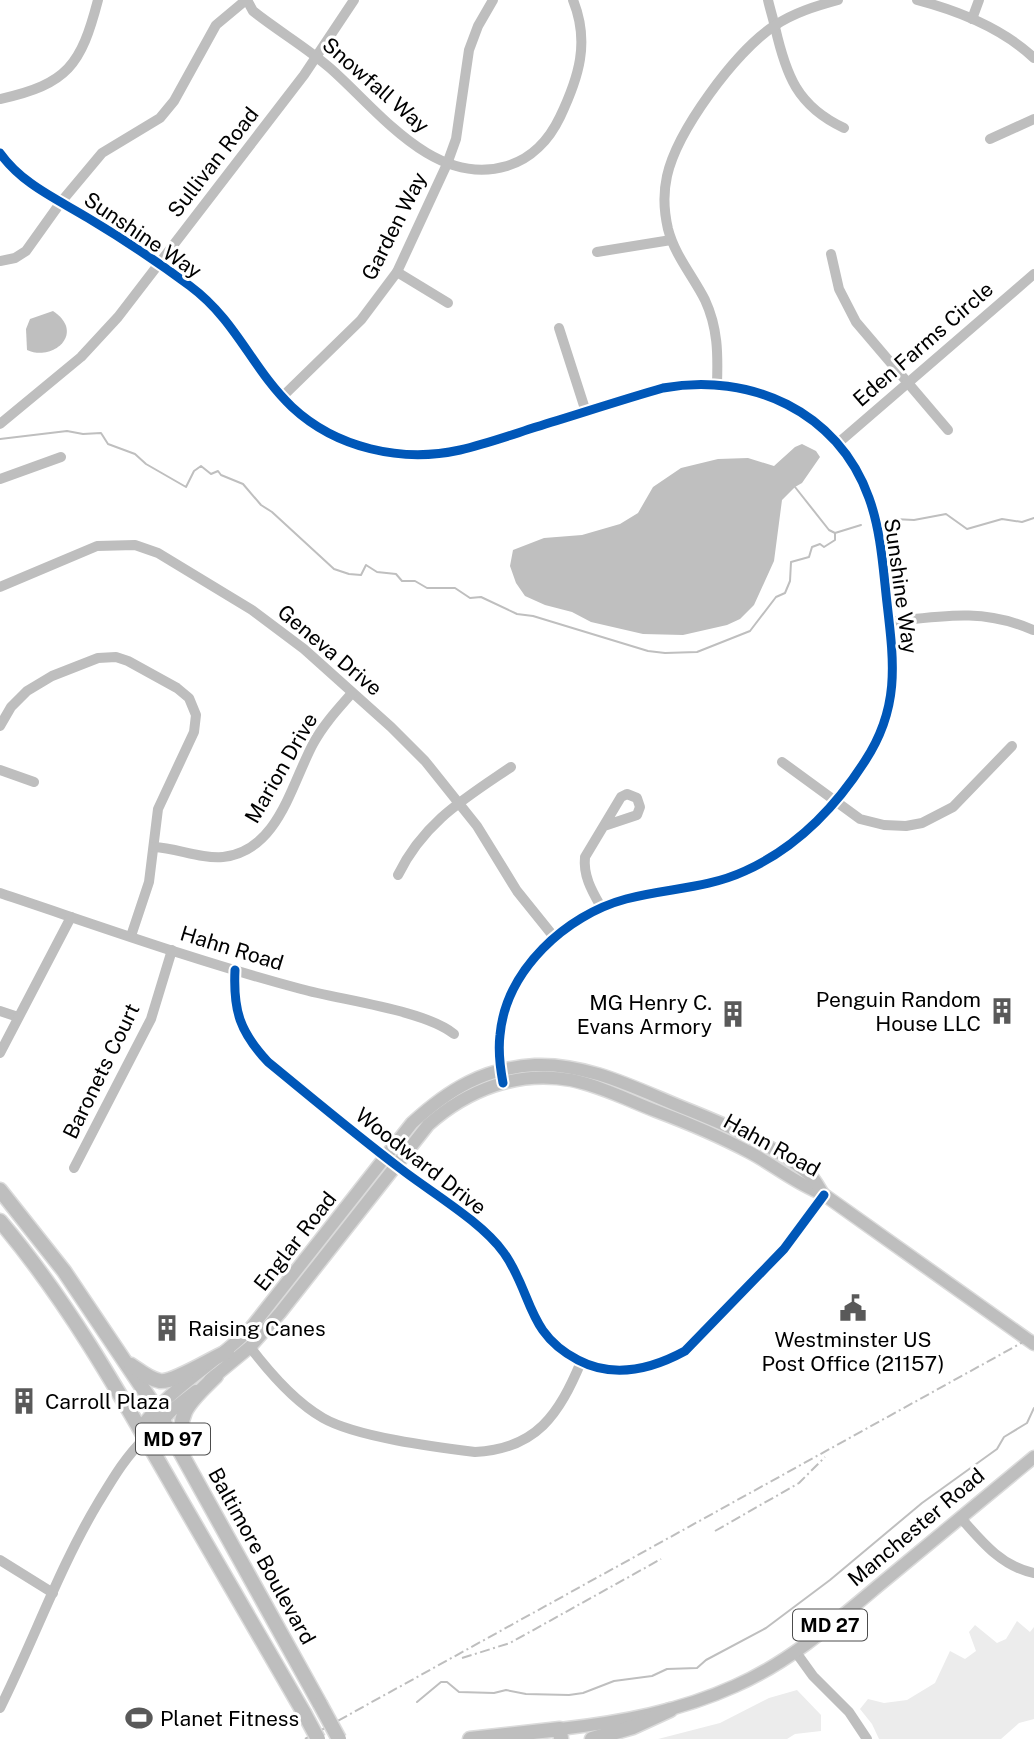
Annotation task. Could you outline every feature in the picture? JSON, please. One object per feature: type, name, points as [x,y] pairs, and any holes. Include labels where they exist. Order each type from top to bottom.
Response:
[{"type":"highway","name":"Baltimore Boulevard","points":[[0,1189],[64,1271],[160,1414],[339,1739]]},
{"type":"highway","name":"Baltimore Boulevard","points":[[0,1221],[20,1244],[117,1386],[318,1739]]},
{"type":"highway","points":[[119,1352],[145,1375],[157,1381],[166,1381],[226,1352]]},
{"type":"highway","points":[[197,1484],[183,1443],[180,1422],[192,1400],[216,1376]]},
{"type":"highway","points":[[592,1739],[633,1727],[670,1710]]},
{"type":"highway","name":"Manchester Road","points":[[470,1739],[557,1734]]},
{"type":"main road","name":"Hahn Road","points":[[502,1076],[548,1065],[572,1068],[606,1077],[739,1132],[814,1178],[823,1195],[1034,1344]]},
{"type":"main road","name":"Englar Road","points":[[142,1434],[250,1329],[390,1161],[449,1108],[502,1076]]},
{"type":"main road","name":"Englar Road","points":[[160,1414],[216,1376],[250,1347],[280,1313],[390,1161]]},
{"type":"main road","name":"Manchester Road","points":[[557,1734],[670,1710],[736,1686],[763,1672],[841,1617],[1034,1457]]},
{"type":"street","points":[[0,99],[37,88],[67,71],[88,38],[98,0]]},
{"type":"street","points":[[0,261],[15,258],[26,251],[61,202],[102,153],[160,118],[174,101],[216,25],[247,0]]},
{"type":"street","name":"Snowfall Way","points":[[247,0],[253,11],[317,57],[405,137],[447,164],[470,169],[500,168],[524,159],[545,141],[560,118],[580,63],[583,34],[573,0]]},
{"type":"street","name":"Sullivan Road","points":[[0,424],[94,344],[159,265],[317,57],[354,0]]},
{"type":"street","name":"Garden Way","points":[[282,397],[361,320],[397,272],[447,164],[460,122],[469,50],[478,26],[493,0]]},
{"type":"street","points":[[768,0],[789,77],[802,98],[821,115],[844,128]]},
{"type":"street","points":[[717,384],[718,341],[711,316],[671,240],[666,218],[664,191],[675,150],[738,57],[775,26],[806,10],[838,0]]},
{"type":"street","points":[[917,0],[972,19],[1007,37],[1034,58]]},
{"type":"street","points":[[972,19],[979,0]]},
{"type":"street","points":[[990,139],[1034,119]]},
{"type":"street","name":"Sunshine Way","points":[[0,153],[20,176],[36,188],[194,289],[217,310],[282,397],[320,429],[336,437],[367,448],[401,453],[458,450],[663,388],[698,383],[717,384],[747,388],[777,399],[808,417],[837,444],[858,473],[875,515],[894,669],[888,711],[876,744],[866,761],[836,801],[792,843],[745,871],[700,887],[629,898],[601,907],[554,937],[525,971],[507,1005],[499,1037],[502,1076]]},
{"type":"street","points":[[597,252],[671,240]]},
{"type":"street","points":[[831,254],[839,289],[856,323],[948,430]]},
{"type":"street","points":[[397,272],[449,303]]},
{"type":"street","name":"Eden Farms Circle","points":[[837,444],[1034,274]]},
{"type":"street","points":[[559,328],[586,412]]},
{"type":"street","points":[[0,479],[61,457]]},
{"type":"street","name":"Geneva Drive","points":[[0,587],[97,546],[117,544],[141,546],[191,572],[273,625],[425,761],[477,825],[522,898],[554,937]]},
{"type":"street","points":[[889,622],[961,615],[984,616],[1015,622],[1034,630]]},
{"type":"street","points":[[0,726],[11,707],[27,691],[52,676],[99,658],[116,657],[128,661],[184,694],[194,707],[194,732],[158,809],[149,882],[131,936]]},
{"type":"street","name":"Marion Drive","points":[[154,847],[224,857],[242,852],[260,842],[272,827],[320,731],[352,693]]},
{"type":"street","points":[[782,762],[848,811],[870,823],[906,826],[922,823],[953,807],[1012,746]]},
{"type":"street","points":[[398,875],[431,825],[459,802],[511,767]]},
{"type":"street","points":[[0,770],[34,782]]},
{"type":"street","points":[[601,907],[587,882],[584,858],[604,826]]},
{"type":"street","name":"Hahn Road","points":[[0,893],[301,990],[433,1021],[454,1034]]},
{"type":"street","points":[[0,1053],[71,917]]},
{"type":"street","name":"Baronets Court","points":[[74,1168],[151,1019],[172,950]]},
{"type":"street","name":"Woodward Drive","points":[[235,970],[236,1010],[242,1030],[253,1046],[268,1062],[390,1161],[496,1243],[511,1265],[539,1326],[552,1342],[582,1362],[604,1368],[631,1370],[666,1362],[685,1351],[785,1249],[823,1195]]},
{"type":"street","points":[[0,1011],[18,1017]]},
{"type":"street","points":[[250,1347],[261,1362],[298,1398],[330,1422],[351,1430],[475,1452],[502,1449],[541,1428],[566,1396],[582,1362]]},
{"type":"street","name":"Englar Road","points":[[0,1708],[92,1513],[142,1434]]},
{"type":"street","points":[[961,1518],[1001,1559],[1034,1573]]},
{"type":"street","points":[[0,1560],[53,1593]]},
{"type":"street","points":[[795,1651],[813,1676],[849,1712],[867,1739]]},
{"type":"shaded area","points":[[53,311],[67,328],[62,343],[47,352],[27,350],[26,329],[30,319]]},
{"type":"shaded area","points":[[802,444],[816,451],[820,457],[802,483],[782,500],[774,561],[754,605],[740,619],[727,625],[683,635],[643,634],[591,622],[572,612],[545,605],[525,596],[516,583],[510,566],[513,550],[544,538],[582,535],[620,524],[638,513],[653,487],[681,468],[718,459],[748,458],[774,466]]},
{"type":"shaded area","points":[[1017,1621],[1030,1632],[1034,1627],[1034,1719],[1019,1723],[1001,1739],[879,1739],[872,1724],[860,1709],[868,1699],[884,1703],[907,1700],[935,1683],[950,1651],[965,1659],[976,1651],[969,1632],[975,1625],[997,1643],[1006,1639]]},
{"type":"shaded area","points":[[797,1690],[821,1715],[821,1731],[795,1734],[787,1739],[658,1739],[720,1723],[769,1698]]},
{"type":"waterway","points":[[0,439],[67,431],[101,433],[108,444],[135,454],[146,464],[186,487],[194,471],[201,466],[211,474],[218,471],[221,475],[243,484],[261,505],[334,569],[361,575],[366,565],[377,572],[396,574],[402,581],[415,581],[427,588],[455,588],[470,598],[481,597],[517,614],[533,616],[648,651],[665,653],[697,652],[750,631],[776,597],[785,593],[790,581],[791,562],[809,557],[812,547],[820,544],[824,547],[835,540],[835,533],[861,525]]},
{"type":"waterway","points":[[795,487],[829,530],[835,533]]},
{"type":"waterway","points":[[894,519],[914,520],[946,514],[967,529],[1002,519],[1022,522],[1034,518]]},
{"type":"waterway","points":[[417,1702],[441,1682],[447,1682],[459,1692],[494,1693],[506,1690],[526,1694],[569,1695],[583,1693],[614,1681],[652,1676],[667,1669],[697,1668],[706,1660],[766,1628],[830,1580],[922,1503],[997,1449],[1004,1437],[1027,1423],[1034,1408]]},
{"type":"railway","points":[[305,1739],[1034,1336]]},
{"type":"railway","points":[[715,1531],[799,1483],[825,1457]]},
{"type":"railway","points":[[462,1658],[510,1643],[661,1559]]},
{"type":"cycle path","points":[[0,153],[29,182],[127,242],[190,286],[220,314],[266,377],[292,407],[309,421],[349,442],[393,453],[438,454],[489,442],[663,388],[728,386],[787,404],[813,421],[836,442],[855,468],[869,498],[876,523],[883,563],[892,665],[892,685],[884,722],[865,761],[841,795],[813,825],[764,862],[716,881],[626,899],[582,918],[561,932],[527,968],[505,1011],[499,1047],[503,1083]]},
{"type":"cycle path","points":[[235,970],[235,997],[240,1020],[258,1051],[334,1116],[456,1208],[495,1241],[513,1268],[532,1312],[549,1338],[561,1349],[592,1366],[619,1370],[646,1367],[685,1351],[784,1249],[824,1195]]},
{"type":"place","name":"Penguin Random House LLC","points":[[1002,1011]]},
{"type":"place","name":"MG Henry C. Evans Armory","points":[[733,1014]]},
{"type":"place","name":"Westminster US Post Office (21157)","points":[[853,1308]]},
{"type":"place","name":"Raising Canes","points":[[167,1328]]},
{"type":"place","name":"Carroll Plaza","points":[[24,1401]]},
{"type":"place","name":"Planet Fitness","points":[[139,1718]]}]
